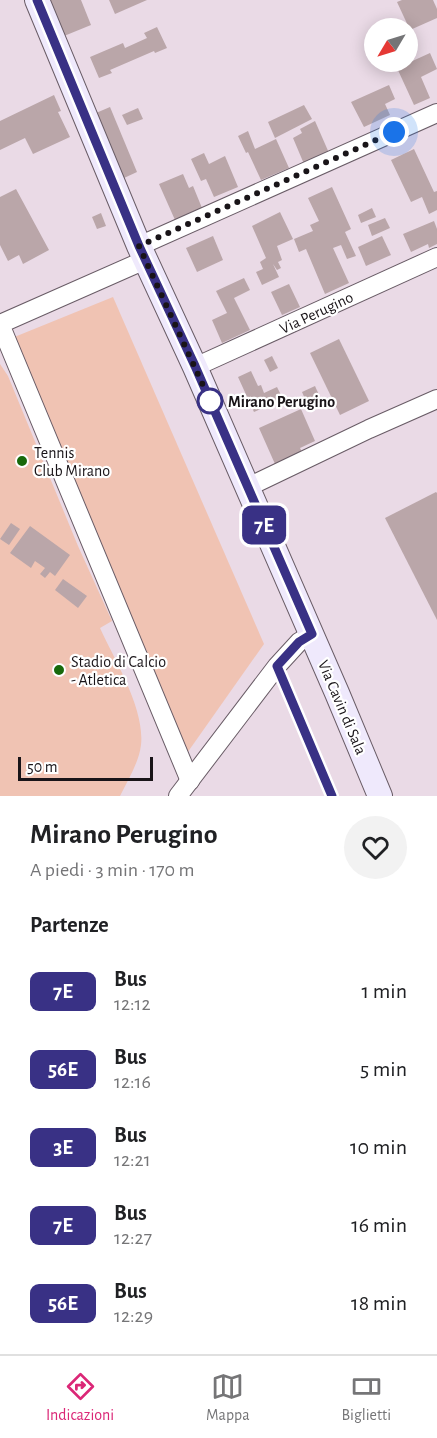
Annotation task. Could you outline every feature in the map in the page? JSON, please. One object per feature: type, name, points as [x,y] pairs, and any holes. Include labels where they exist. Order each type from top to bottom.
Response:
[{"type":"main road","name":"Via Cavin di Sala","points":[[38,0],[142,253],[195,366],[380,796]]},
{"type":"street","points":[[190,781],[0,324],[142,253],[437,113]]},
{"type":"street","name":"Via Perugino","points":[[195,366],[437,256]]},
{"type":"street","points":[[248,487],[437,399]]},
{"type":"street","points":[[178,796],[277,666],[299,642],[312,634]]},
{"type":"shaded area","points":[[113,297],[264,644],[185,756],[7,340]]},
{"type":"shaded area","name":"Stadio di Calcio - Atletica","points":[[0,364],[8,376],[78,546],[112,621],[100,628],[128,685],[141,731],[138,758],[120,796],[0,796]]},
{"type":"building","points":[[50,0],[81,0],[91,25],[64,36]]},
{"type":"building","points":[[109,0],[147,0],[115,14]]},
{"type":"building","points":[[433,0],[437,9],[437,18],[418,26],[418,18],[404,18],[397,2]]},
{"type":"building","points":[[157,27],[167,48],[155,53],[154,51],[110,70],[112,73],[99,78],[90,57],[123,43],[125,48],[147,38],[144,33]]},
{"type":"building","points":[[430,53],[437,69],[421,77],[430,98],[414,105],[399,72],[418,72],[418,58]]},
{"type":"building","points":[[389,85],[395,99],[385,104],[390,115],[364,127],[351,102]]},
{"type":"building","points":[[54,95],[61,111],[58,112],[70,137],[33,154],[25,138],[0,150],[0,121]]},
{"type":"building","points":[[304,105],[312,119],[275,138],[268,122]]},
{"type":"building","points":[[110,107],[137,172],[124,178],[96,113]]},
{"type":"building","points":[[138,108],[143,119],[127,125],[122,115]]},
{"type":"building","points":[[315,121],[329,153],[304,164],[293,138],[302,133],[300,129]]},
{"type":"building","points":[[248,131],[255,149],[276,139],[289,168],[261,180],[238,136]]},
{"type":"building","points":[[414,149],[434,192],[437,191],[437,210],[429,214],[422,197],[411,202],[391,160]]},
{"type":"building","points":[[204,153],[209,164],[225,156],[238,187],[214,197],[206,179],[201,181],[191,159]]},
{"type":"building","points":[[183,174],[189,188],[193,186],[202,208],[175,220],[159,184]]},
{"type":"building","points":[[332,187],[351,229],[345,232],[356,256],[347,259],[341,245],[333,248],[349,283],[325,294],[306,249],[299,252],[294,239],[313,231],[310,225],[319,221],[308,198]]},
{"type":"building","points":[[16,189],[49,250],[23,264],[19,255],[8,261],[0,245],[0,197]]},
{"type":"building","points":[[372,208],[376,217],[361,223],[358,215]]},
{"type":"building","points":[[280,212],[293,239],[277,246],[282,260],[278,262],[281,268],[277,270],[273,264],[279,277],[262,285],[256,272],[263,269],[260,262],[266,258],[252,226]]},
{"type":"building","points":[[101,213],[106,226],[97,229],[92,217]]},
{"type":"building","points":[[385,218],[390,228],[372,236],[368,225]]},
{"type":"building","points":[[434,221],[437,229],[437,244],[429,248],[428,244],[411,252],[403,234]]},
{"type":"building","points":[[213,236],[223,260],[197,272],[186,248]]},
{"type":"building","points":[[382,236],[391,255],[366,266],[358,247]]},
{"type":"building","points":[[244,278],[250,290],[234,298],[250,330],[222,343],[212,320],[227,313],[216,291]]},
{"type":"building","points":[[289,284],[300,307],[282,315],[271,292]]},
{"type":"building","points":[[339,339],[369,401],[340,415],[310,353]]},
{"type":"building","points":[[272,356],[278,368],[270,372],[264,360]]},
{"type":"building","points":[[251,371],[264,393],[277,387],[283,399],[254,412],[238,377]]},
{"type":"building","points":[[315,386],[323,404],[310,410],[302,392]]},
{"type":"building","points":[[301,409],[315,441],[300,448],[302,452],[275,464],[259,428]]},
{"type":"building","points":[[437,493],[437,620],[385,518]]},
{"type":"building","points":[[11,523],[20,529],[9,545],[0,539]]},
{"type":"building","points":[[30,526],[70,555],[55,576],[50,572],[45,578],[40,574],[45,568],[35,561],[31,568],[10,553]]},
{"type":"building","points":[[63,579],[87,596],[78,608],[55,590]]},
{"type":"bus line","name":"7E","points":[[37,0],[139,246],[195,366],[312,634],[299,642],[277,666],[332,796]]},
{"type":"place","name":"Mirano Perugino","points":[[210,401]]},
{"type":"place","name":"Tennis Club Mirano","points":[[22,461]]},
{"type":"place","name":"Stadio di Calcio - Atletica","points":[[59,670]]},
{"type":"route","points":[[210,401],[213,407],[139,246],[394,132]]}]
